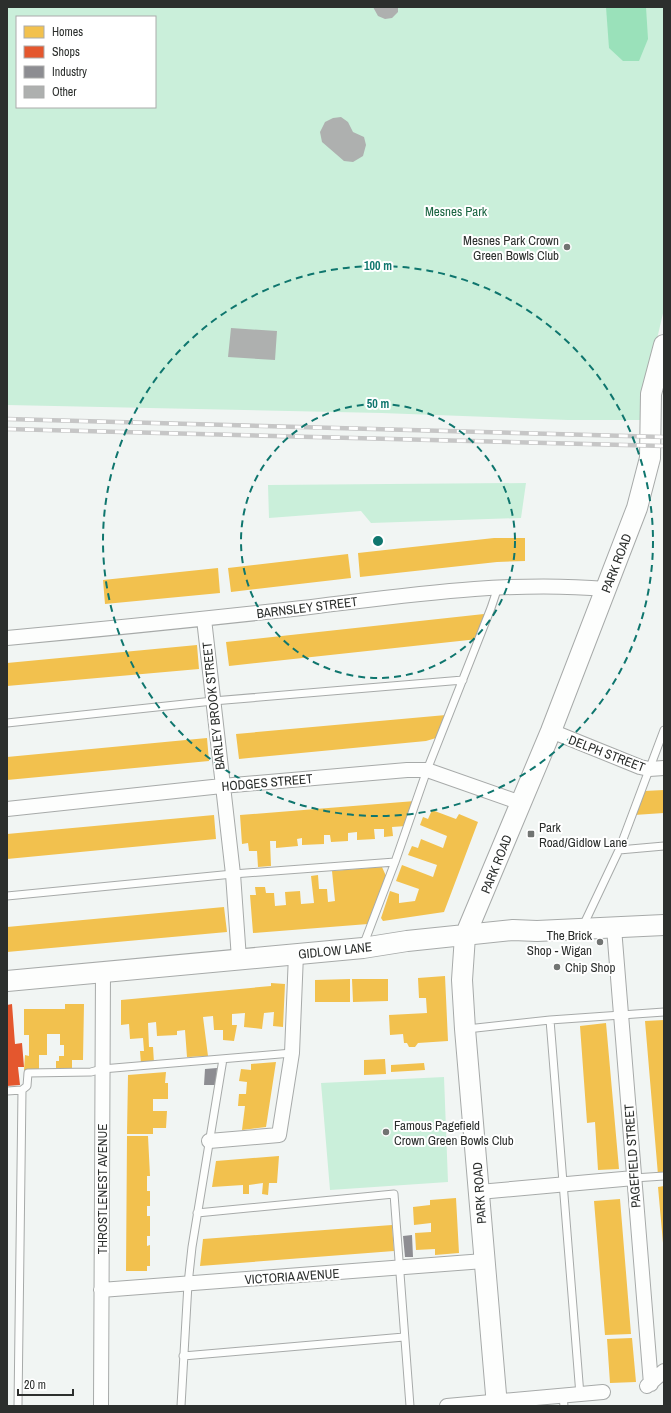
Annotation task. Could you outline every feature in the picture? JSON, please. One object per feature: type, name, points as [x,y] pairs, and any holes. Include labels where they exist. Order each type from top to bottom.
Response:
[{"type":"main road","name":"PARK ROAD","points":[[497,1404],[465,1029],[462,980],[465,936],[552,731],[645,480],[650,458],[651,394],[664,345]]},
{"type":"main road","name":"GIDLOW LANE","points":[[7,981],[363,948],[407,941],[512,930],[614,928],[664,925]]},
{"type":"street","name":"BARNSLEY STREET","points":[[7,638],[204,619],[498,586],[580,586],[606,588]]},
{"type":"street","name":"BARLEY BROOK STREET","points":[[204,619],[233,874],[239,959]]},
{"type":"street","name":"DELPH STREET","points":[[552,731],[649,769],[664,768]]},
{"type":"street","name":"HODGES STREET","points":[[7,809],[222,786],[407,770],[427,770],[521,803]]},
{"type":"street","name":"PAGEFIELD STREET","points":[[614,928],[622,1014],[649,1385],[664,1371]]},
{"type":"street","points":[[209,1141],[279,1135],[292,1053],[296,954]]},
{"type":"street","name":"THROSTLENEST AVENUE","points":[[100,1406],[103,971]]},
{"type":"street","points":[[479,1192],[634,1178]]},
{"type":"street","name":"VICTORIA AVENUE","points":[[101,1290],[484,1261]]},
{"type":"street","points":[[447,1406],[563,1401],[580,1395],[603,1392]]},
{"type":"lane","points":[[363,948],[427,770],[498,586]]},
{"type":"lane","points":[[7,723],[213,701],[463,680]]},
{"type":"lane","points":[[582,929],[618,850],[664,730]]},
{"type":"lane","points":[[618,850],[664,846]]},
{"type":"lane","points":[[7,896],[233,874],[395,862]]},
{"type":"lane","points":[[465,1029],[550,1020],[664,1012]]},
{"type":"lane","points":[[550,1020],[580,1395]]},
{"type":"lane","points":[[7,1091],[22,1090],[27,1086],[28,1073],[91,1072],[102,1069],[292,1053]]},
{"type":"lane","points":[[181,1406],[188,1284],[197,1213],[223,1059]]},
{"type":"lane","points":[[18,1406],[22,1090]]},
{"type":"lane","points":[[634,1178],[664,1176]]},
{"type":"lane","points":[[197,1213],[394,1194],[410,1406]]},
{"type":"lane","points":[[183,1356],[404,1337]]},
{"type":"green space","name":"Mesnes Park","points":[[7,7],[664,7],[664,309],[646,386],[643,420],[568,420],[382,413],[7,405]]},
{"type":"green space","points":[[526,483],[521,518],[371,523],[361,511],[269,518],[268,485]]},
{"type":"green space","name":"Famous Pagefield Crown Green Bowls Club","points":[[444,1077],[448,1182],[330,1190],[321,1083]]},
{"type":"shaded area","points":[[606,7],[646,7],[648,39],[639,61],[623,61],[609,48]]},
{"type":"building: Homes","points":[[494,538],[525,538],[525,561],[497,562],[360,577],[358,553]]},
{"type":"building: Homes","points":[[348,554],[351,578],[231,592],[228,568]]},
{"type":"building: Homes","points":[[218,568],[220,593],[105,604],[103,580]]},
{"type":"building: Homes","points":[[484,614],[484,623],[478,639],[229,666],[226,642]]},
{"type":"building: Homes","points":[[197,645],[199,669],[7,686],[7,663]]},
{"type":"building: Homes","points":[[446,715],[436,738],[426,741],[239,759],[236,734]]},
{"type":"building: Homes","points":[[207,738],[209,761],[7,780],[7,757]]},
{"type":"building: Homes","points":[[664,790],[664,813],[634,815],[644,791]]},
{"type":"building: Homes","points":[[415,801],[406,826],[392,827],[393,836],[384,837],[384,829],[374,829],[375,839],[357,840],[357,832],[348,833],[348,841],[331,842],[330,835],[324,835],[324,844],[302,845],[302,838],[297,839],[298,846],[276,848],[276,841],[270,841],[271,866],[258,867],[257,851],[249,851],[248,843],[242,844],[240,815]]},
{"type":"building: Homes","points":[[432,810],[456,819],[459,814],[478,822],[444,912],[383,921],[381,918],[390,891],[399,894],[399,903],[415,901],[419,889],[396,881],[402,865],[433,877],[437,865],[408,855],[412,846],[418,848],[421,839],[443,848],[447,836],[420,825],[423,817],[428,819]]},
{"type":"building: Homes","points":[[214,815],[216,839],[7,859],[7,834]]},
{"type":"building: Homes","points":[[382,867],[386,876],[368,924],[253,933],[250,895],[256,895],[255,887],[265,887],[266,893],[274,893],[275,906],[286,905],[285,892],[300,891],[301,904],[314,903],[311,876],[318,875],[319,889],[327,889],[328,902],[335,901],[332,871]]},
{"type":"building: Homes","points":[[224,907],[227,932],[7,952],[7,927]]},
{"type":"building: Homes","points":[[445,976],[448,1041],[418,1043],[415,1047],[409,1047],[407,1043],[404,1043],[403,1034],[390,1035],[389,1015],[427,1013],[426,998],[419,998],[418,978]]},
{"type":"building: Homes","points":[[350,979],[350,1002],[315,1002],[315,980]]},
{"type":"building: Homes","points":[[352,979],[388,979],[388,1001],[353,1002]]},
{"type":"building: Homes","points":[[271,983],[285,984],[283,1027],[273,1026],[274,1012],[264,1013],[262,1029],[244,1027],[245,1013],[232,1014],[232,1025],[237,1025],[234,1041],[223,1040],[223,1030],[214,1030],[213,1016],[203,1017],[208,1056],[187,1057],[185,1030],[177,1031],[177,1035],[157,1036],[156,1022],[148,1023],[149,1047],[153,1047],[154,1063],[141,1064],[140,1051],[144,1051],[143,1038],[130,1039],[129,1024],[121,1025],[121,1000],[271,986]]},
{"type":"building: Homes","points":[[65,1004],[84,1004],[83,1060],[72,1060],[72,1071],[56,1071],[56,1061],[59,1061],[59,1056],[64,1056],[64,1045],[60,1045],[60,1034],[47,1034],[47,1055],[39,1055],[39,1071],[24,1070],[25,1055],[29,1056],[29,1035],[24,1035],[24,1009],[65,1009]]},
{"type":"building: Homes","points":[[664,1020],[664,1175],[658,1175],[645,1021]]},
{"type":"building: Homes","points":[[606,1023],[619,1169],[598,1170],[595,1122],[587,1123],[580,1026]]},
{"type":"building: Homes","points":[[385,1059],[386,1074],[364,1075],[364,1060]]},
{"type":"building: Homes","points":[[276,1062],[266,1127],[242,1130],[245,1106],[238,1106],[239,1094],[246,1094],[247,1082],[239,1081],[241,1069],[251,1070],[251,1064]]},
{"type":"building: Homes","points":[[424,1063],[425,1070],[391,1072],[391,1065]]},
{"type":"building: Homes","points":[[166,1072],[165,1083],[168,1083],[168,1099],[153,1099],[153,1111],[167,1111],[166,1128],[153,1128],[153,1134],[127,1134],[128,1075]]},
{"type":"building: Homes","points":[[127,1136],[148,1136],[150,1176],[147,1176],[147,1191],[150,1191],[150,1206],[147,1206],[147,1216],[150,1216],[150,1236],[147,1236],[147,1246],[150,1245],[150,1266],[147,1266],[147,1271],[126,1271]]},
{"type":"building: Homes","points":[[279,1156],[277,1183],[269,1183],[268,1195],[262,1194],[263,1183],[249,1185],[249,1194],[243,1194],[243,1185],[212,1187],[216,1161]]},
{"type":"building: Homes","points":[[664,1186],[664,1243],[663,1243],[658,1187]]},
{"type":"building: Homes","points":[[456,1198],[459,1253],[435,1255],[435,1249],[416,1250],[415,1233],[431,1232],[431,1223],[414,1225],[413,1207],[430,1205],[430,1200]]},
{"type":"building: Homes","points":[[620,1199],[631,1334],[605,1335],[594,1201]]},
{"type":"building: Homes","points":[[392,1225],[394,1251],[200,1266],[203,1239]]},
{"type":"building: Homes","points":[[632,1338],[636,1382],[610,1383],[607,1339]]},
{"type":"building: Shops","points":[[12,1004],[15,1044],[22,1043],[24,1067],[18,1067],[20,1085],[7,1086],[7,1005]]},
{"type":"building: Industry","points":[[217,1068],[216,1085],[204,1085],[205,1069]]},
{"type":"building: Industry","points":[[412,1235],[413,1257],[405,1257],[403,1236]]},
{"type":"building: Other","points":[[373,7],[398,7],[398,12],[392,18],[385,19],[378,16]]},
{"type":"building: Other","points":[[341,117],[348,122],[353,132],[364,137],[366,145],[363,156],[353,162],[344,161],[322,142],[320,132],[325,122],[333,118]]},
{"type":"building: Other","points":[[231,328],[277,331],[275,360],[228,357]]},
{"type":"railway","points":[[7,419],[664,437]]},
{"type":"railway","points":[[7,429],[664,446]]},
{"type":"place","name":"Mesnes Park Crown Green Bowls Club","points":[[567,247]]},
{"type":"place","name":"Park Road/Gidlow Lane","points":[[531,834]]},
{"type":"place","name":"The Brick Shop - Wigan","points":[[600,942]]},
{"type":"place","name":"Chip Shop","points":[[557,967]]},
{"type":"place","name":"Famous Pagefield Crown Green Bowls Club","points":[[386,1132]]}]
